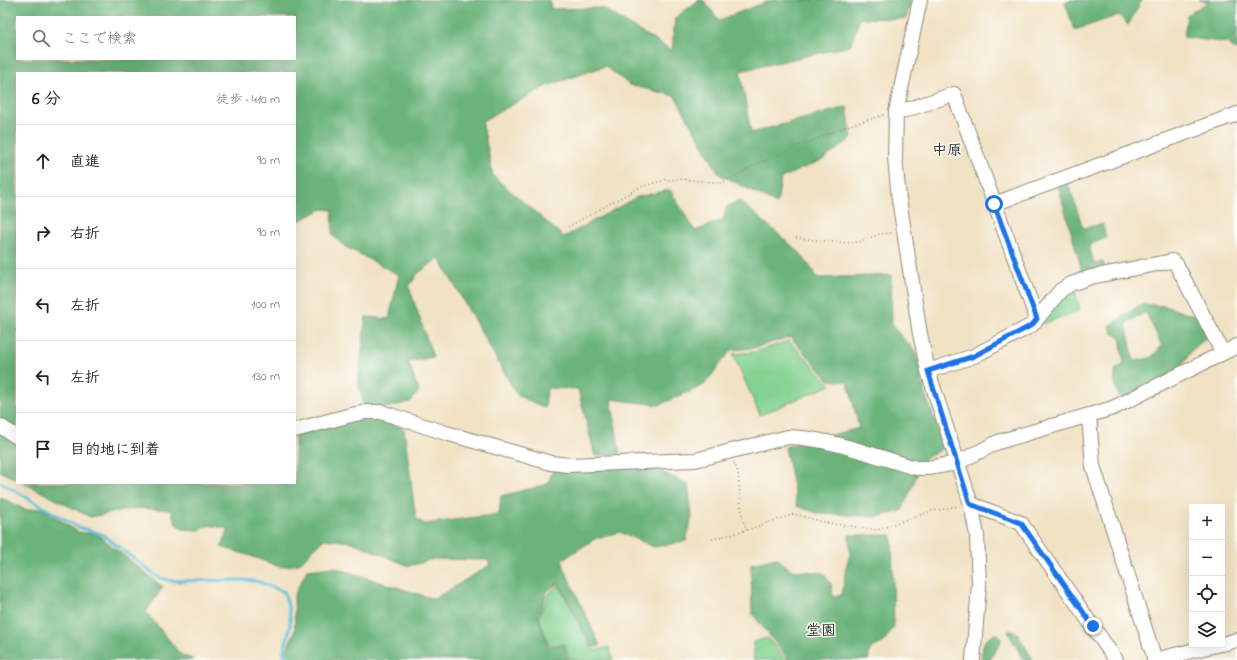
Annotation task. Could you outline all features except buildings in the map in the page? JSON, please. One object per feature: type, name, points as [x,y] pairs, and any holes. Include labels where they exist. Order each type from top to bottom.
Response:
[{"type":"street","points":[[920,0],[896,112],[895,158],[899,198],[920,334],[928,371],[970,504],[978,535],[979,586],[973,660]]},
{"type":"street","points":[[896,112],[954,94],[1037,319]]},
{"type":"street","points":[[994,204],[1237,114]]},
{"type":"street","points":[[928,371],[974,356],[1032,325],[1061,290],[1071,284],[1091,277],[1172,261],[1176,264],[1223,353]]},
{"type":"street","points":[[296,430],[351,414],[381,412],[446,433],[543,461],[568,465],[695,460],[788,437],[802,437],[839,445],[916,468],[928,468],[957,463],[998,442],[1113,408],[1237,346]]},
{"type":"street","points":[[1089,416],[1093,466],[1155,660],[1204,648]]},
{"type":"street","points":[[0,426],[16,437]]},
{"type":"street","points":[[970,504],[1021,523],[1116,660]]},
{"type":"path","points":[[568,227],[640,187],[665,180],[679,179],[722,183],[757,164],[840,129],[896,112]]},
{"type":"path","points":[[796,238],[845,243],[859,242],[880,234],[905,231]]},
{"type":"path","points":[[729,452],[738,472],[742,518],[747,530]]},
{"type":"path","points":[[712,538],[747,530],[794,514],[828,524],[877,530],[932,511],[970,504]]},
{"type":"green space","points":[[0,0],[550,0],[551,9],[602,8],[672,51],[675,18],[699,0],[703,0],[719,20],[772,0],[911,0],[906,19],[860,18],[850,46],[740,71],[751,133],[847,107],[852,138],[824,159],[781,178],[777,204],[719,174],[675,96],[630,85],[605,66],[547,86],[482,121],[493,176],[564,237],[637,197],[670,190],[695,231],[723,220],[727,206],[740,201],[800,253],[818,278],[891,275],[892,326],[915,351],[925,394],[945,447],[923,460],[902,511],[876,517],[817,513],[797,506],[785,447],[859,428],[848,382],[829,380],[790,337],[753,348],[731,350],[704,385],[659,405],[611,399],[620,453],[595,456],[578,389],[547,388],[545,408],[517,395],[439,258],[417,274],[409,287],[433,357],[408,362],[419,391],[410,402],[385,408],[364,408],[358,382],[366,317],[389,319],[399,275],[344,246],[332,235],[333,210],[322,209],[296,222],[296,72],[16,72],[16,479],[0,471]]},
{"type":"green space","points":[[1072,0],[1142,0],[1128,25],[1119,15],[1075,30],[1065,3]]},
{"type":"green space","points":[[1198,0],[1237,0],[1237,51],[1228,43],[1184,37],[1187,15],[1208,2]]},
{"type":"green space","points":[[1068,182],[1083,228],[1103,224],[1106,238],[1089,245],[1094,264],[1103,262],[1105,270],[1079,276],[1081,267],[1058,186]]},
{"type":"green space","points":[[1074,288],[1080,310],[1043,324],[1041,320],[1063,293]]},
{"type":"green space","points":[[1141,304],[1166,306],[1184,313],[1198,315],[1207,337],[1191,351],[1180,369],[1121,399],[1116,389],[1115,381],[1116,369],[1124,364],[1120,336],[1113,334],[1110,326]],"holes":[[[1146,312],[1162,346],[1150,358],[1134,361],[1126,323]]]},
{"type":"green space","points":[[789,341],[831,385],[760,415],[733,354],[754,352]]},
{"type":"green space","points":[[361,417],[379,418],[404,429],[416,519],[425,524],[499,514],[501,496],[548,484],[553,469],[652,468],[688,484],[692,516],[686,541],[654,547],[620,532],[596,538],[562,560],[565,570],[600,646],[593,648],[559,583],[548,590],[538,616],[548,647],[564,645],[568,660],[279,660],[284,656],[295,630],[294,596],[307,570],[333,567],[434,599],[490,565],[488,560],[433,559],[409,566],[352,542],[324,539],[299,564],[280,567],[221,547],[229,529],[209,525],[201,530],[182,529],[176,524],[171,510],[139,508],[90,517],[26,484],[296,484],[296,436]]},
{"type":"green space","points":[[0,498],[25,510],[42,508],[78,532],[97,534],[163,587],[146,612],[181,655],[194,660],[0,660]]},
{"type":"green space","points":[[849,535],[892,535],[894,626],[884,642],[870,649],[868,660],[787,660],[752,613],[751,564],[777,558],[791,570],[823,573],[831,584],[833,597],[842,595],[846,567],[850,555]]},
{"type":"green space","points":[[559,585],[593,651],[609,647],[613,660],[570,660],[565,644],[549,645],[539,617],[550,592]]},
{"type":"green space","points":[[1011,629],[1018,634],[1033,660],[1023,660],[1008,631]]},
{"type":"green space","points":[[998,634],[1001,638],[1000,644],[990,658],[991,660],[981,660],[984,642],[989,637]]},
{"type":"green space","points":[[768,638],[785,660],[754,660],[753,642]]},
{"type":"waterway","points":[[0,482],[78,527],[102,534],[158,577],[171,581],[246,580],[259,582],[284,592],[289,609],[290,629],[283,652],[291,660]]},
{"type":"district","name":"中原","points":[[947,151]]},
{"type":"district","name":"堂園","points":[[821,631]]},
{"type":"route","points":[[994,204],[1037,319],[1032,325],[974,356],[928,371],[970,504],[1021,523],[1093,626]]}]
